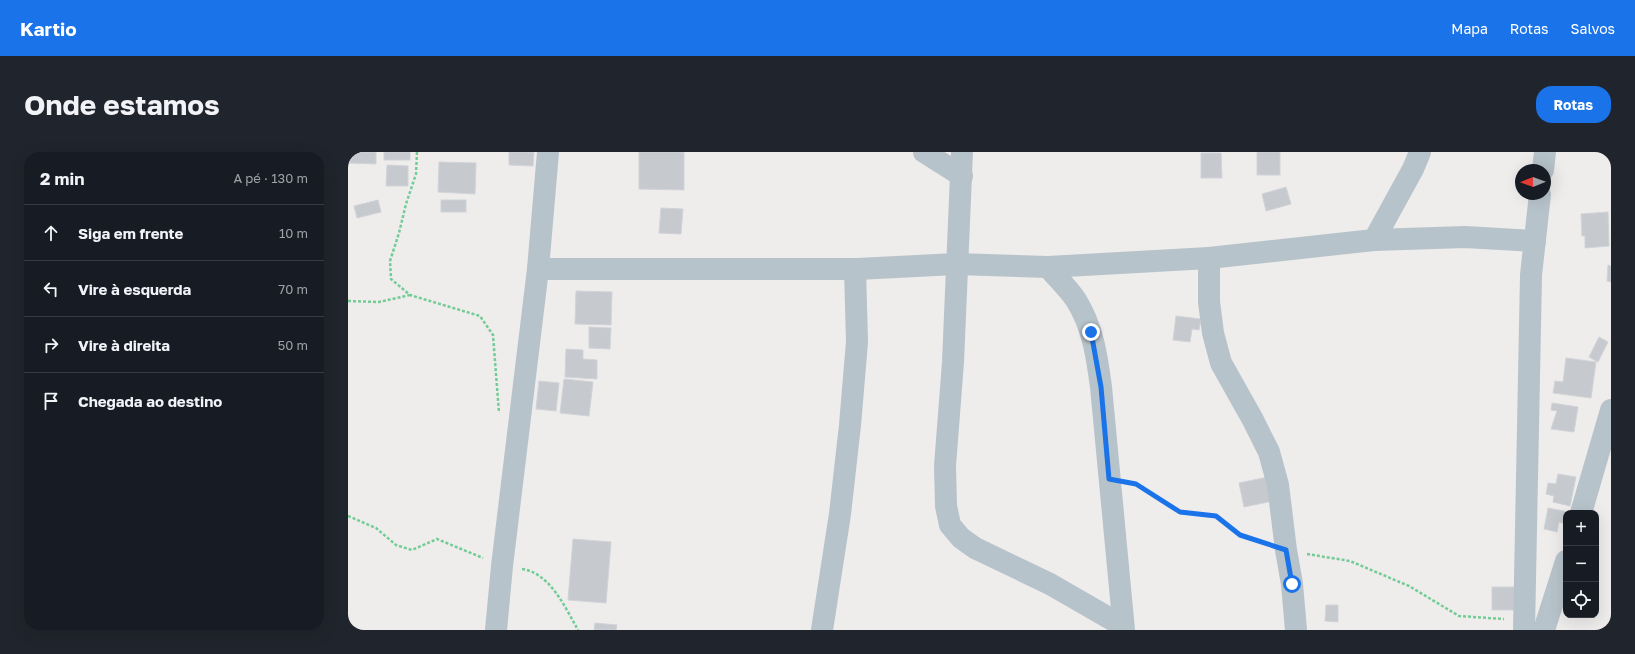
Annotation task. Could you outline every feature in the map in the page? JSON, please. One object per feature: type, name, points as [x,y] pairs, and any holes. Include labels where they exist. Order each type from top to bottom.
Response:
[{"type":"street","points":[[496,630],[502,566],[538,269],[548,152]]},
{"type":"street","points":[[924,152],[962,176]]},
{"type":"street","points":[[962,152],[953,362],[944,466],[946,506],[950,525],[961,538],[975,548],[1050,584],[1123,628]]},
{"type":"street","points":[[1374,240],[1414,169],[1420,152]]},
{"type":"street","points":[[1544,164],[1545,152]]},
{"type":"street","points":[[1524,626],[1531,275],[1539,200]]},
{"type":"street","points":[[538,269],[855,269],[956,264],[1048,267],[1209,258],[1374,240],[1465,238],[1535,241]]},
{"type":"street","points":[[1209,258],[1212,332],[1221,363],[1269,452],[1278,485],[1292,584],[1296,630]]},
{"type":"street","points":[[1048,267],[1075,299],[1091,332],[1101,387],[1123,628]]},
{"type":"street","points":[[822,630],[840,514],[850,426],[857,342],[855,269]]},
{"type":"street","points":[[1581,510],[1611,410]]},
{"type":"street","points":[[1544,630],[1563,570]]},
{"type":"path","points":[[416,152],[416,174],[406,204],[400,233],[390,260],[391,279],[410,295],[480,316],[493,335],[499,416]]},
{"type":"path","points":[[348,301],[379,302],[410,295]]},
{"type":"path","points":[[1109,479],[1136,484],[1180,512],[1216,516],[1240,535],[1286,550],[1350,561],[1409,586],[1459,616],[1524,626]]},
{"type":"path","points":[[348,516],[376,528],[396,544],[412,550],[437,539],[502,566],[532,570],[549,584],[578,630]]},
{"type":"building","points":[[348,152],[376,152],[376,164],[349,163]]},
{"type":"building","points":[[384,152],[410,152],[410,160],[384,160]]},
{"type":"building","points":[[509,152],[534,152],[533,166],[509,165]]},
{"type":"building","points":[[639,152],[684,152],[684,190],[639,189]]},
{"type":"building","points":[[1257,152],[1280,152],[1280,175],[1257,175]]},
{"type":"building","points":[[1201,153],[1221,153],[1222,178],[1201,178]]},
{"type":"building","points":[[439,162],[476,163],[475,194],[438,192]]},
{"type":"building","points":[[387,165],[408,166],[408,186],[386,186]]},
{"type":"building","points":[[1286,187],[1291,204],[1266,211],[1262,194]]},
{"type":"building","points":[[378,200],[381,212],[357,218],[354,206]]},
{"type":"building","points":[[441,200],[466,200],[466,212],[441,212]]},
{"type":"building","points":[[661,208],[683,209],[681,234],[659,233]]},
{"type":"building","points":[[1608,212],[1609,246],[1585,248],[1585,236],[1582,236],[1581,214]]},
{"type":"building","points":[[1608,265],[1611,266],[1611,282],[1607,281]]},
{"type":"building","points":[[576,291],[612,292],[611,325],[575,324]]},
{"type":"building","points":[[1176,316],[1201,319],[1199,330],[1192,329],[1190,342],[1173,340]]},
{"type":"building","points":[[589,327],[611,328],[610,349],[589,348]]},
{"type":"building","points":[[1599,337],[1608,342],[1598,362],[1589,357]]},
{"type":"building","points":[[566,349],[583,350],[583,359],[597,360],[597,379],[565,377]]},
{"type":"building","points":[[1566,358],[1596,362],[1591,398],[1553,393],[1555,381],[1563,382]]},
{"type":"building","points":[[564,379],[593,382],[589,416],[560,413]]},
{"type":"building","points":[[539,381],[559,383],[556,411],[536,409]]},
{"type":"building","points":[[1552,403],[1578,407],[1574,432],[1551,429],[1557,411],[1551,410]]},
{"type":"building","points":[[1558,474],[1576,477],[1570,506],[1553,502],[1554,496],[1546,494],[1548,483],[1556,484]]},
{"type":"building","points":[[1268,477],[1273,501],[1244,507],[1239,483]]},
{"type":"building","points":[[1548,508],[1563,511],[1563,523],[1559,522],[1557,532],[1544,529]]},
{"type":"building","points":[[573,539],[611,542],[606,603],[568,600]]},
{"type":"building","points":[[1492,587],[1515,587],[1515,610],[1492,610]]},
{"type":"building","points":[[1326,605],[1338,605],[1338,622],[1325,621]]},
{"type":"building","points":[[595,623],[617,625],[616,630],[594,630]]},
{"type":"route","points":[[1091,332],[1101,387],[1109,479],[1136,484],[1180,512],[1216,516],[1240,535],[1286,550],[1292,584]]}]
